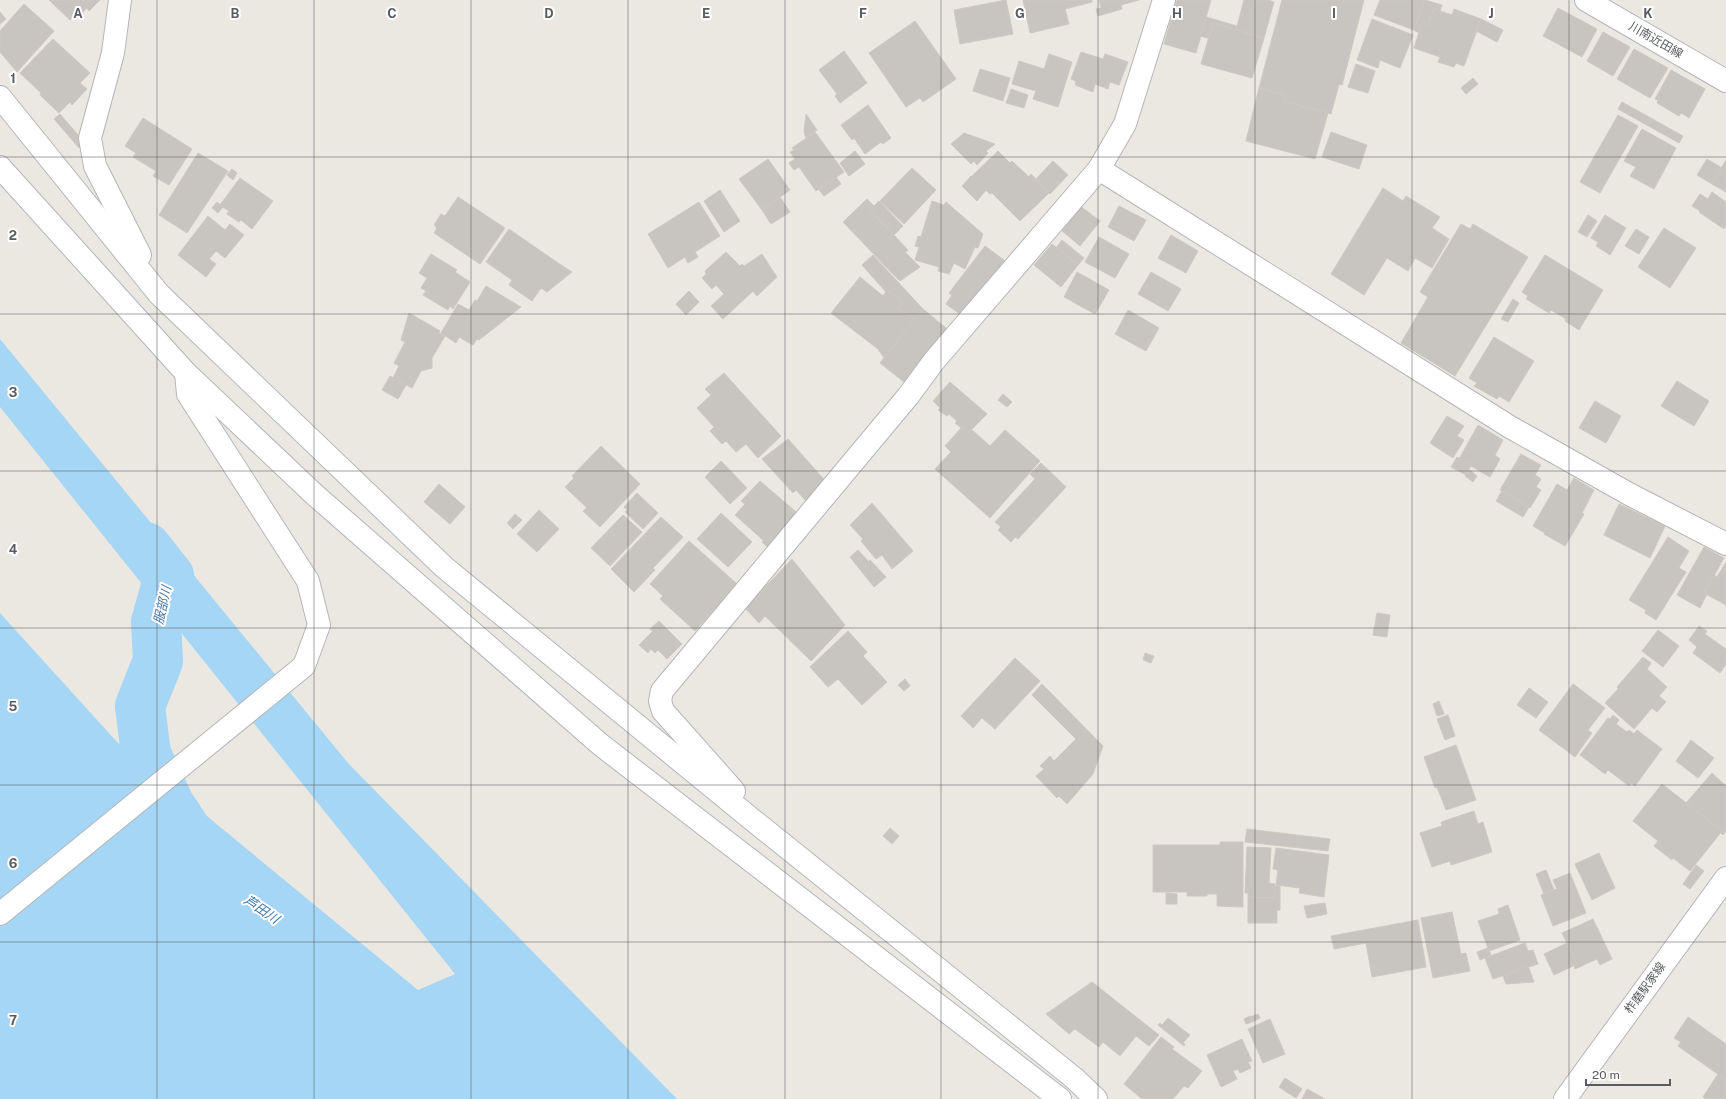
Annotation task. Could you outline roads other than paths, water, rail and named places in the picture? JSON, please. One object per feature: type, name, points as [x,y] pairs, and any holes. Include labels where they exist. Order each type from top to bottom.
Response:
[{"type":"street","points":[[120,0],[113,53],[90,138],[95,166],[159,294]]},
{"type":"street","points":[[749,817],[746,804],[662,711],[660,701],[662,692],[909,395],[934,361],[1099,169],[1125,124],[1164,0]]},
{"type":"street","name":"川南近田線","points":[[1586,0],[1726,81]]},
{"type":"street","points":[[0,97],[159,294],[444,567],[749,817],[1074,1078],[1096,1099]]},
{"type":"street","points":[[0,167],[186,373],[315,495],[601,745],[1060,1099]]},
{"type":"street","points":[[1099,169],[1510,426],[1629,494],[1726,544]]},
{"type":"street","points":[[0,914],[304,666],[319,625],[308,581],[188,394],[186,373]]},
{"type":"street","name":"柞磨駅家線","points":[[1565,1099],[1726,878]]},
{"type":"water","name":"芦田川","points":[[0,339],[348,763],[677,1099],[0,1099],[0,613],[117,742],[418,990],[455,974],[0,407]]},
{"type":"waterway","name":"服部川","points":[[146,547],[169,576],[156,622],[158,661],[140,706],[146,754],[169,804],[189,834]]}]
